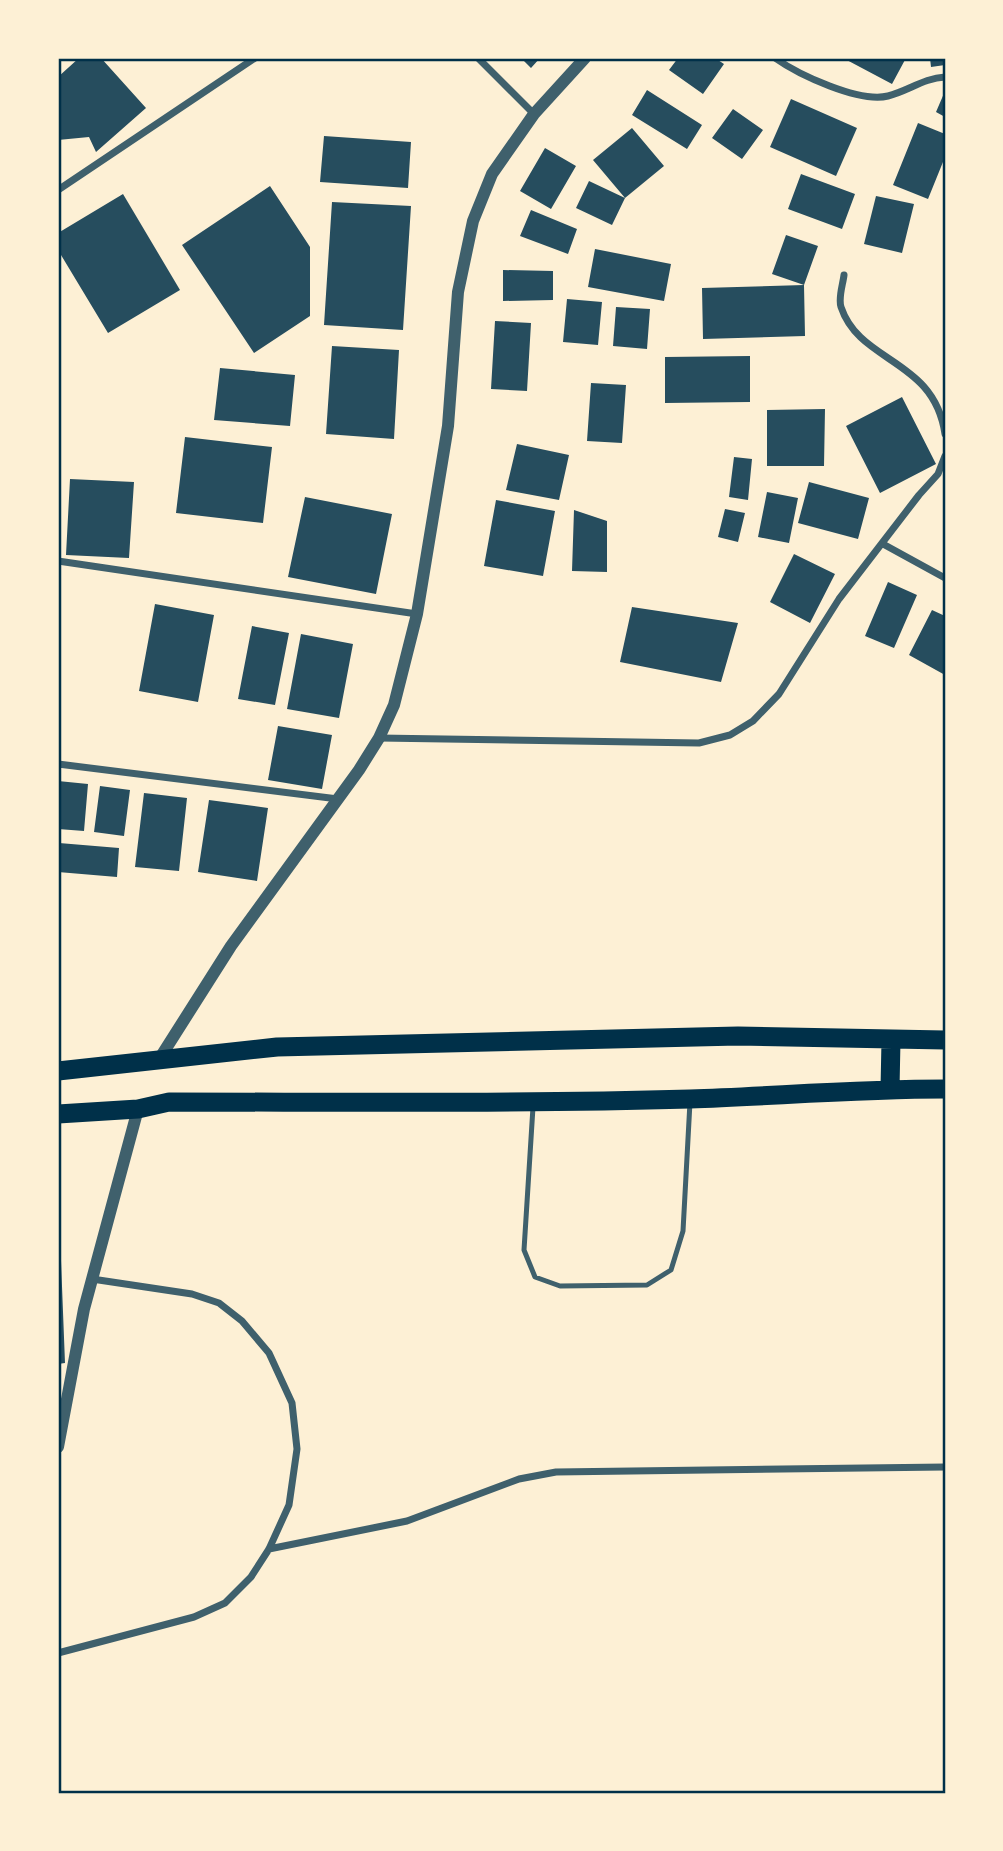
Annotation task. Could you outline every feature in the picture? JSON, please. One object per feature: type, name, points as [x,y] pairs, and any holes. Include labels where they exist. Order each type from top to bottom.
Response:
[{"type":"highway","points":[[58,1071],[277,1047],[738,1036],[945,1040]]},
{"type":"highway","points":[[890,1089],[891,1040]]},
{"type":"highway","points":[[58,1114],[138,1109],[169,1102],[533,1102],[945,1089]]},
{"type":"street","points":[[58,190],[255,58]]},
{"type":"street","points":[[478,58],[534,114]]},
{"type":"street","points":[[158,1062],[231,946],[379,738],[394,705],[417,614],[447,426],[457,292],[473,221],[492,174],[534,114],[585,58]]},
{"type":"street","points":[[775,58],[806,76],[862,96],[887,96],[915,84],[945,77]]},
{"type":"street","points":[[844,275],[840,305],[853,330],[865,342],[915,376],[929,392],[938,409],[945,434]]},
{"type":"street","points":[[379,738],[699,743],[730,735],[753,721],[779,694],[839,599],[938,474],[945,456]]},
{"type":"street","points":[[883,544],[945,578]]},
{"type":"street","points":[[58,561],[417,614]]},
{"type":"street","points":[[58,764],[338,799]]},
{"type":"street","points":[[58,1447],[84,1309],[138,1109]]},
{"type":"street","points":[[58,1653],[194,1617],[225,1603],[251,1577],[269,1549],[289,1505],[297,1449],[292,1403],[269,1353],[242,1321],[219,1303],[192,1294],[92,1279]]},
{"type":"street","points":[[269,1549],[407,1521],[519,1479],[556,1472],[945,1467]]},
{"type":"lane","points":[[533,1102],[524,1250],[535,1277],[560,1286],[572,1286],[647,1284],[671,1270],[683,1231],[691,1099]]},
{"type":"building","points":[[79,58],[101,58],[146,108],[96,152],[89,137],[58,140],[58,77]]},
{"type":"building","points":[[521,58],[540,58],[531,68]]},
{"type":"building","points":[[678,58],[715,58],[724,64],[703,94],[669,70]]},
{"type":"building","points":[[843,58],[906,58],[892,84]]},
{"type":"building","points":[[930,58],[945,58],[945,65],[931,67]]},
{"type":"building","points":[[647,90],[702,125],[687,149],[632,115]]},
{"type":"building","points":[[945,91],[945,117],[936,112]]},
{"type":"building","points":[[791,99],[857,128],[836,176],[770,147]]},
{"type":"building","points":[[733,109],[763,130],[742,159],[712,138]]},
{"type":"building","points":[[918,123],[945,134],[945,157],[928,199],[893,185]]},
{"type":"building","points":[[632,128],[664,166],[625,198],[593,160]]},
{"type":"building","points":[[324,136],[411,142],[408,188],[320,182]]},
{"type":"building","points":[[545,148],[576,166],[551,209],[520,191]]},
{"type":"building","points":[[801,174],[855,194],[842,229],[788,209]]},
{"type":"building","points":[[589,181],[625,198],[612,225],[576,208]]},
{"type":"building","points":[[270,186],[310,247],[310,316],[254,353],[182,245]]},
{"type":"building","points":[[123,194],[180,290],[108,333],[58,250],[58,233]]},
{"type":"building","points":[[876,196],[914,204],[902,253],[864,244]]},
{"type":"building","points":[[332,202],[411,206],[403,330],[324,325]]},
{"type":"building","points":[[531,210],[577,229],[568,254],[520,236]]},
{"type":"building","points":[[786,235],[818,246],[804,285],[772,274]]},
{"type":"building","points":[[595,249],[671,264],[664,301],[588,287]]},
{"type":"building","points":[[503,270],[553,271],[553,300],[503,301]]},
{"type":"building","points":[[804,285],[805,336],[703,339],[702,288]]},
{"type":"building","points":[[567,299],[602,302],[598,345],[563,342]]},
{"type":"building","points":[[616,307],[650,309],[647,349],[613,346]]},
{"type":"building","points":[[495,321],[531,323],[527,391],[491,389]]},
{"type":"building","points":[[332,346],[399,350],[394,439],[326,434]]},
{"type":"building","points":[[750,356],[750,402],[665,403],[665,357]]},
{"type":"building","points":[[220,368],[295,375],[290,426],[214,420]]},
{"type":"building","points":[[591,383],[626,385],[622,443],[587,441]]},
{"type":"building","points":[[902,397],[936,464],[880,493],[846,426]]},
{"type":"building","points":[[825,409],[824,466],[767,466],[767,410]]},
{"type":"building","points":[[185,437],[272,447],[263,523],[176,513]]},
{"type":"building","points":[[517,444],[569,455],[559,500],[506,490]]},
{"type":"building","points":[[734,457],[752,459],[748,500],[729,497]]},
{"type":"building","points":[[70,479],[134,482],[129,558],[66,555]]},
{"type":"building","points":[[809,482],[869,498],[858,539],[798,523]]},
{"type":"building","points":[[767,492],[798,498],[789,543],[758,537]]},
{"type":"building","points":[[305,497],[392,514],[376,594],[288,577]]},
{"type":"building","points":[[496,500],[555,511],[543,576],[484,566]]},
{"type":"building","points":[[725,509],[745,513],[738,542],[718,537]]},
{"type":"building","points":[[574,510],[607,521],[607,572],[572,571]]},
{"type":"building","points":[[794,554],[835,574],[810,623],[770,602]]},
{"type":"building","points":[[888,582],[917,595],[894,648],[865,636]]},
{"type":"building","points":[[155,604],[214,615],[198,702],[139,691]]},
{"type":"building","points":[[632,607],[738,623],[721,682],[620,662]]},
{"type":"building","points":[[932,610],[945,616],[945,675],[909,655]]},
{"type":"building","points":[[252,626],[289,633],[275,705],[238,699]]},
{"type":"building","points":[[301,634],[353,644],[339,718],[287,709]]},
{"type":"building","points":[[278,726],[332,735],[322,789],[268,780]]},
{"type":"building","points":[[58,781],[88,784],[84,831],[58,829]]},
{"type":"building","points":[[100,786],[130,790],[124,836],[94,832]]},
{"type":"building","points":[[144,793],[187,798],[179,871],[135,867]]},
{"type":"building","points":[[209,800],[268,808],[257,881],[198,872]]},
{"type":"building","points":[[59,843],[119,848],[117,877],[58,872]]},
{"type":"building","points":[[58,1235],[65,1363],[58,1364]]}]
